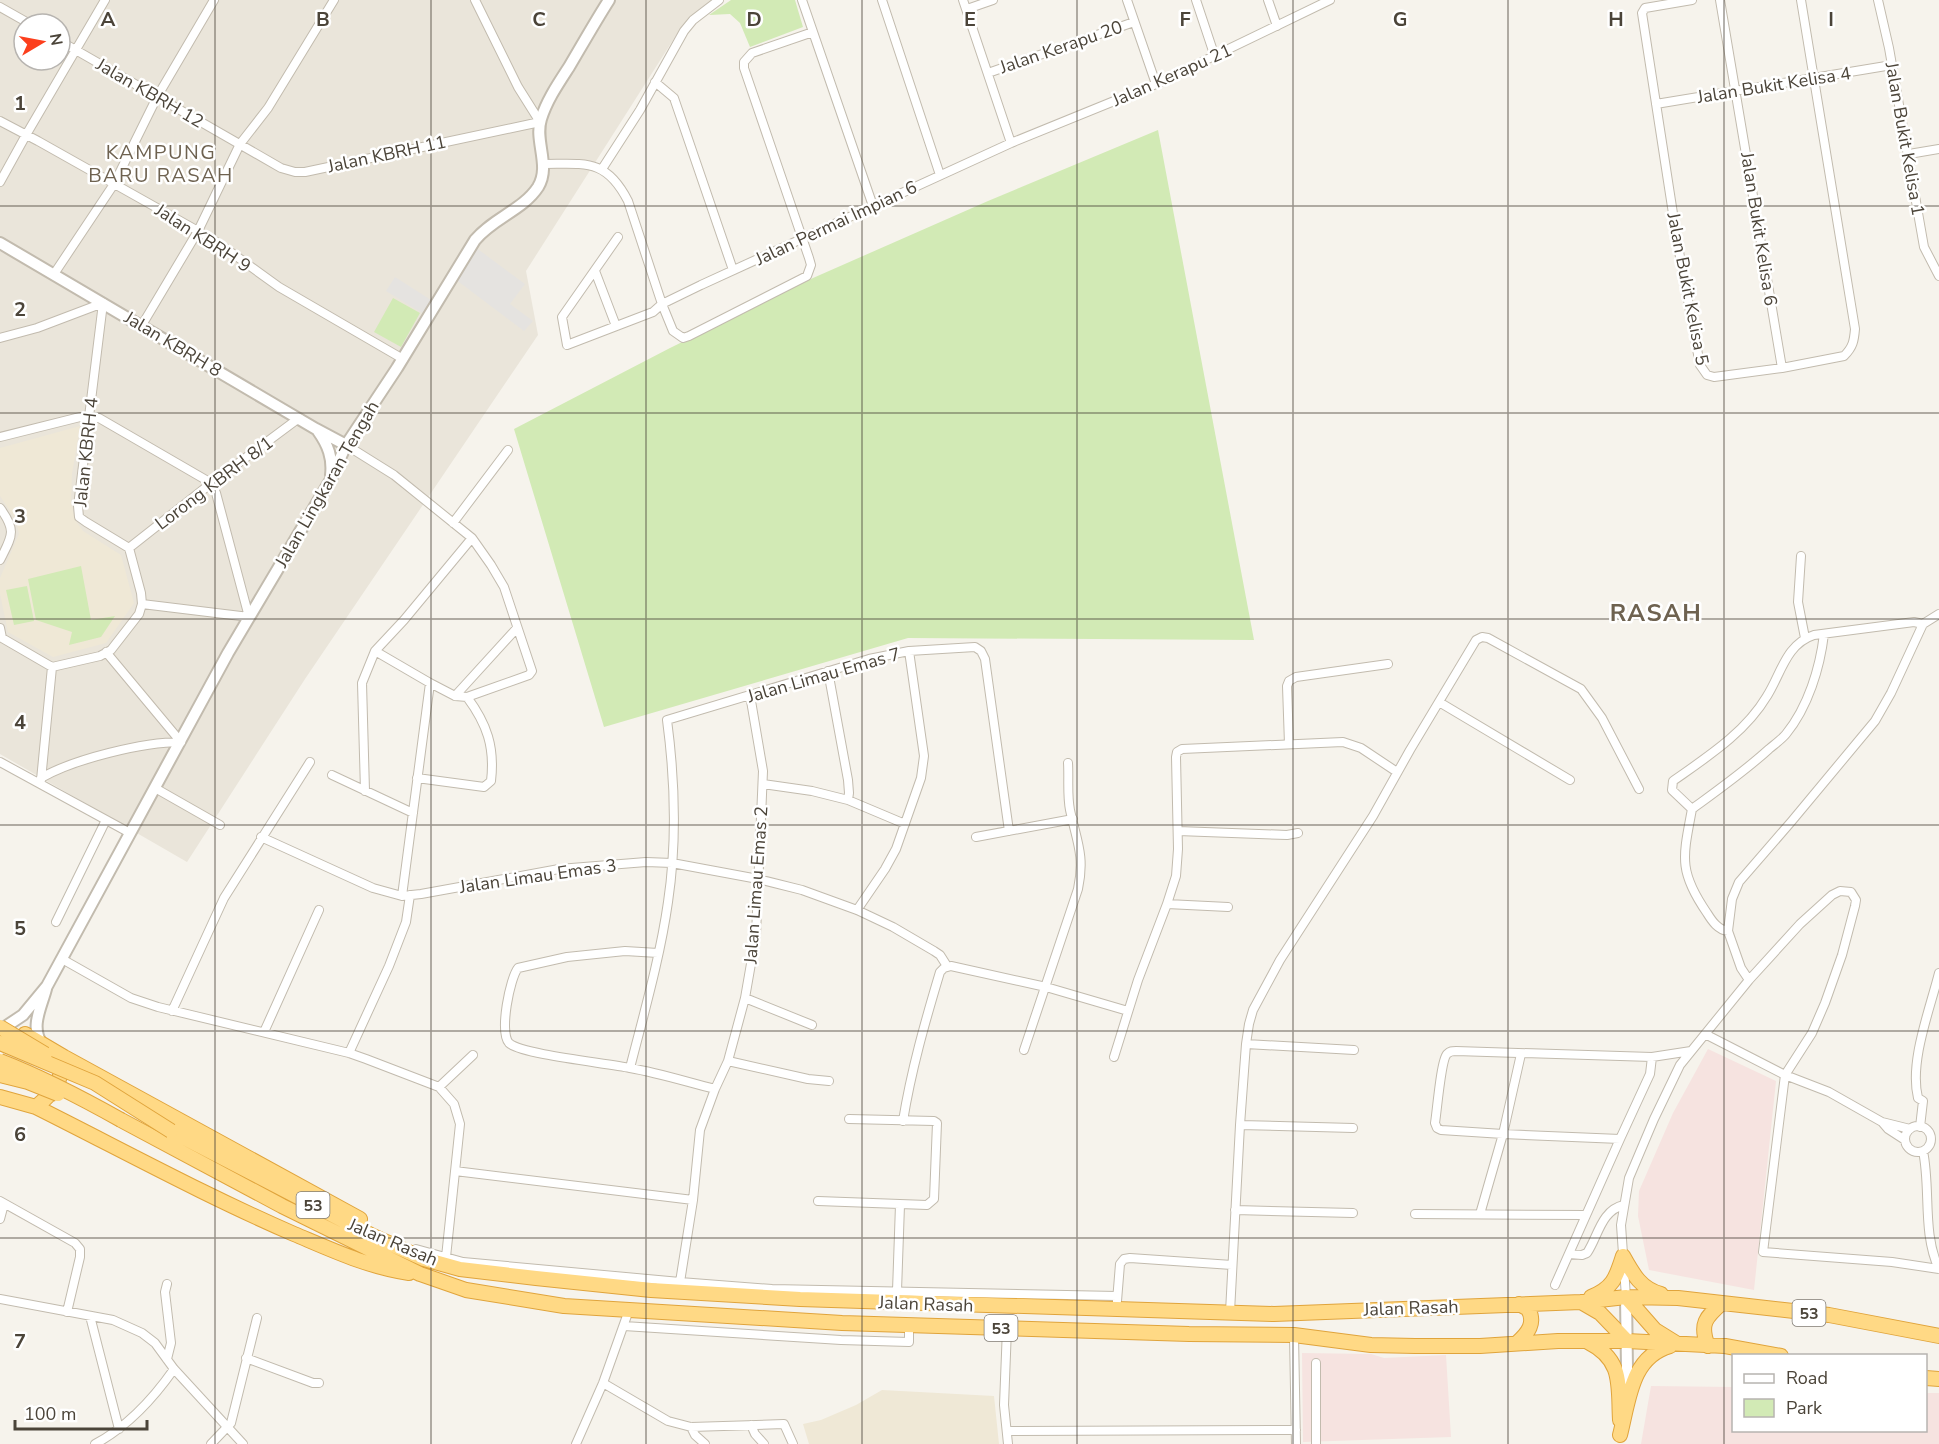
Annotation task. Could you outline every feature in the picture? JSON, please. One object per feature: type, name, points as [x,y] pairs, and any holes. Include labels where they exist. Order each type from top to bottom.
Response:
[{"type":"highway","points":[[2,1027],[22,1032],[64,1058],[416,1249],[460,1269]]},
{"type":"highway","points":[[2,1027],[95,1083]]},
{"type":"highway","name":"Jalan Rasah","points":[[0,1043],[95,1083],[169,1138],[282,1206],[420,1274],[466,1290],[564,1306],[842,1323],[1294,1335],[1371,1345],[1480,1346],[1516,1342],[1626,1341],[1725,1346],[1770,1354]]},
{"type":"highway","points":[[36,1107],[51,1095],[60,1080],[64,1058]]},
{"type":"highway","name":"Jalan Rasah","points":[[0,1060],[40,1076],[121,1120],[169,1138],[373,1236],[424,1258],[460,1269],[651,1290],[800,1299],[1117,1303],[1274,1314],[1581,1302],[1626,1297],[1678,1299],[1829,1315],[1939,1336]]},
{"type":"highway","points":[[0,1075],[28,1082],[121,1120]]},
{"type":"highway","points":[[0,1097],[36,1107],[247,1214],[342,1255],[384,1270],[420,1274]]},
{"type":"highway","points":[[1623,1256],[1634,1276],[1649,1291],[1678,1299]]},
{"type":"highway","points":[[1581,1302],[1603,1292],[1612,1284],[1623,1256]]},
{"type":"highway","points":[[1626,1297],[1655,1330],[1678,1344]]},
{"type":"highway","points":[[1581,1302],[1600,1312],[1626,1341]]},
{"type":"highway","points":[[1708,1346],[1704,1323],[1707,1316],[1722,1303]]},
{"type":"highway","points":[[1516,1342],[1528,1330],[1532,1319],[1528,1309],[1519,1304]]},
{"type":"highway","points":[[1584,1341],[1598,1347],[1608,1355],[1617,1373],[1619,1439]]},
{"type":"highway","points":[[1619,1439],[1641,1365],[1660,1349],[1678,1344]]},
{"type":"street","points":[[0,182],[105,0]]},
{"type":"street","points":[[54,274],[114,184],[158,97],[214,0]]},
{"type":"street","points":[[142,325],[198,231],[240,144],[268,108],[334,0]]},
{"type":"street","points":[[475,0],[518,87],[540,122]]},
{"type":"street","name":"Jalan Lingkaran Tengah","points":[[2,1027],[23,1015],[47,986],[228,653],[330,481],[346,445],[403,359],[476,240],[484,229],[521,205],[537,189],[542,179],[543,164],[539,136],[540,122],[548,102],[609,0]]},
{"type":"street","points":[[602,169],[656,82],[684,31],[693,20],[719,0]]},
{"type":"street","points":[[802,0],[873,207]]},
{"type":"street","points":[[882,0],[940,175]]},
{"type":"street","points":[[963,0],[1011,143]]},
{"type":"street","points":[[967,9],[993,0]]},
{"type":"street","points":[[1127,0],[1156,84]]},
{"type":"street","points":[[1196,0],[1215,57]]},
{"type":"street","points":[[1269,0],[1277,26]]},
{"type":"street","name":"Jalan Kerapu 21","points":[[1011,143],[1156,84],[1330,0]]},
{"type":"street","name":"Jalan Bukit Kelisa 5","points":[[1692,0],[1642,10],[1678,246],[1700,365],[1707,375],[1714,377],[1782,368],[1844,356],[1851,349],[1854,341],[1855,329],[1801,0]]},
{"type":"street","name":"Jalan Bukit Kelisa 6","points":[[1720,0],[1782,368]]},
{"type":"street","name":"Jalan Bukit Kelisa 1","points":[[1878,0],[1909,154],[1924,247],[1939,276]]},
{"type":"street","name":"Jalan Kerapu 20","points":[[988,73],[1134,21]]},
{"type":"street","points":[[543,164],[594,166],[602,169],[620,186],[673,331],[683,338],[689,336],[807,276],[811,265],[744,68],[744,62],[752,53],[813,32]]},
{"type":"street","name":"Jalan KBRH 12","points":[[72,48],[240,144]]},
{"type":"street","name":"Jalan Bukit Kelisa 4","points":[[1656,104],[1892,65]]},
{"type":"street","points":[[656,82],[674,98],[733,270]]},
{"type":"street","name":"Jalan KBRH 9","points":[[0,121],[198,231],[279,287],[403,359]]},
{"type":"street","name":"Jalan KBRH 11","points":[[240,144],[281,168],[305,172],[540,122]]},
{"type":"street","name":"Jalan Permai Impian 6","points":[[595,271],[562,317],[567,345],[653,312],[662,304],[733,270],[1011,143]]},
{"type":"street","points":[[1909,154],[1939,149]]},
{"type":"street","points":[[616,326],[595,271],[618,237]]},
{"type":"street","name":"Jalan KBRH 8","points":[[0,243],[315,429],[346,445]]},
{"type":"street","points":[[0,338],[37,328],[103,303]]},
{"type":"street","name":"Jalan KBRH 4","points":[[103,303],[78,506],[80,517],[129,548]]},
{"type":"street","points":[[0,437],[80,417],[99,418],[206,480],[216,493],[249,617],[142,604]]},
{"type":"street","name":"Lorong KBRH 8/1","points":[[129,548],[300,419]]},
{"type":"street","points":[[315,429],[324,440],[330,453],[332,467],[330,481]]},
{"type":"street","points":[[346,445],[394,475],[472,538],[504,587],[532,671],[529,675],[467,697],[455,696],[375,651]]},
{"type":"street","points":[[453,523],[508,450]]},
{"type":"street","points":[[0,508],[9,519],[12,528],[11,536],[0,560]]},
{"type":"street","points":[[365,791],[362,683],[375,651],[404,621],[472,538]]},
{"type":"street","points":[[0,628],[1,639],[52,667],[100,656],[111,650],[139,614],[142,604],[129,548]]},
{"type":"street","points":[[1800,556],[1798,602],[1805,638]]},
{"type":"street","points":[[1749,980],[1741,968],[1728,931],[1732,899],[1738,882],[1875,721],[1891,693],[1923,624],[1939,614]]},
{"type":"street","points":[[1692,809],[1675,795],[1672,790],[1673,781],[1724,744],[1745,724],[1767,696],[1796,645],[1805,638],[1824,634],[1914,622],[1923,624]]},
{"type":"street","points":[[455,696],[517,628]]},
{"type":"street","points":[[1728,931],[1720,929],[1709,917],[1691,886],[1686,871],[1685,850],[1692,809],[1758,759],[1786,734],[1812,685],[1824,634]]},
{"type":"street","points":[[1230,1312],[1246,1044],[1253,1010],[1280,960],[1373,816],[1476,640],[1482,637],[1488,638],[1581,689],[1611,733],[1639,789]]},
{"type":"street","name":"Jalan Limau Emas 7","points":[[672,863],[673,775],[667,720],[869,659],[909,651],[975,647],[986,659],[1009,831]]},
{"type":"street","points":[[857,910],[896,849],[921,778],[924,756],[909,651]]},
{"type":"street","points":[[106,652],[181,742]]},
{"type":"street","points":[[1289,744],[1288,681],[1296,677],[1388,664]]},
{"type":"street","points":[[40,781],[52,667]]},
{"type":"street","points":[[828,671],[849,780],[848,800]]},
{"type":"street","points":[[349,1053],[389,966],[406,922],[412,813],[430,683]]},
{"type":"street","name":"Jalan Limau Emas 2","points":[[680,1282],[693,1200],[700,1130],[728,1062],[745,998],[756,934],[763,784],[761,757],[750,695]]},
{"type":"street","points":[[417,778],[484,788],[491,781],[493,765],[490,741],[477,710],[467,697]]},
{"type":"street","points":[[1439,702],[1570,780]]},
{"type":"street","points":[[1114,1057],[1138,980],[1176,876],[1177,752],[1182,749],[1331,741],[1354,744],[1397,772]]},
{"type":"street","points":[[40,781],[56,770],[88,760],[159,742],[181,742]]},
{"type":"street","points":[[0,762],[40,781],[130,833]]},
{"type":"street","points":[[172,1011],[224,898],[310,762]]},
{"type":"street","points":[[1024,1050],[1080,877],[1082,861],[1070,808],[1068,763]]},
{"type":"street","points":[[332,775],[412,813]]},
{"type":"street","points":[[763,784],[812,791],[848,800],[905,824]]},
{"type":"street","points":[[155,788],[220,825]]},
{"type":"street","points":[[976,837],[1073,819]]},
{"type":"street","points":[[56,922],[106,820]]},
{"type":"street","points":[[1178,831],[1287,835],[1298,833]]},
{"type":"street","name":"Jalan Limau Emas 3","points":[[261,837],[373,888],[406,896],[560,869],[646,862],[672,863],[758,879],[802,890],[857,910],[893,927],[934,951],[940,955],[947,966]]},
{"type":"street","points":[[630,1068],[658,953],[668,903],[672,863]]},
{"type":"street","points":[[1619,1439],[1627,1369],[1626,1297],[1621,1226],[1629,1178],[1680,1065],[1749,980],[1800,924],[1832,895],[1846,891],[1854,895],[1855,906],[1842,956],[1825,1004],[1812,1033],[1785,1076],[1763,1252],[1892,1262],[1939,1269],[1932,1252],[1929,1233],[1928,1179],[1923,1151]]},
{"type":"street","points":[[1167,904],[1228,907]]},
{"type":"street","points":[[264,1032],[319,910]]},
{"type":"street","points":[[658,953],[625,951],[567,957],[518,968],[513,976],[507,1004],[505,1031],[510,1043],[535,1052],[630,1068],[715,1089]]},
{"type":"street","points":[[62,958],[131,998],[172,1011],[349,1053],[439,1087],[454,1104],[458,1114],[459,1134],[446,1257]]},
{"type":"street","points":[[903,1121],[909,1085],[939,972],[947,966],[1046,987],[1128,1011]]},
{"type":"street","points":[[1920,1127],[1923,1101],[1918,1098],[1915,1075],[1921,1041],[1939,973]]},
{"type":"street","name":"Jalan Lingkaran Tengah","points":[[42,1044],[35,1029],[47,986]]},
{"type":"street","points":[[745,998],[812,1025]]},
{"type":"street","points":[[1705,1034],[1785,1076],[1829,1092],[1882,1122],[1910,1129],[1920,1127],[1926,1129],[1930,1137],[1929,1145],[1923,1151],[1914,1152],[1908,1148],[1905,1140],[1910,1129]]},
{"type":"street","points":[[1246,1044],[1354,1050]]},
{"type":"street","points":[[1620,1139],[1503,1134],[1437,1128],[1445,1057],[1449,1052],[1456,1051],[1652,1057],[1691,1051]]},
{"type":"street","points":[[1480,1214],[1503,1134],[1521,1054]]},
{"type":"street","points":[[439,1087],[473,1055]]},
{"type":"street","points":[[1555,1285],[1650,1074],[1652,1057]]},
{"type":"street","points":[[728,1062],[808,1079],[829,1081]]},
{"type":"street","points":[[818,1201],[927,1205],[934,1199],[937,1123],[934,1121],[849,1119]]},
{"type":"street","points":[[1882,1122],[1888,1129],[1905,1140]]},
{"type":"street","points":[[1240,1125],[1353,1128]]},
{"type":"street","points":[[455,1171],[693,1200]]},
{"type":"street","points":[[0,1219],[2,1202],[75,1243],[80,1249],[67,1312]]},
{"type":"street","points":[[897,1291],[900,1205]]},
{"type":"street","points":[[1569,1254],[1587,1253],[1604,1219],[1616,1208],[1624,1205]]},
{"type":"street","points":[[1235,1210],[1353,1213]]},
{"type":"street","points":[[1415,1214],[1586,1215]]},
{"type":"street","points":[[416,1249],[463,1262],[680,1282],[772,1289],[897,1291],[1117,1303],[1120,1264],[1127,1259],[1232,1265]]},
{"type":"street","points":[[167,1284],[165,1292],[171,1343],[167,1359]]},
{"type":"street","points":[[0,1299],[121,1322],[142,1333],[154,1343],[174,1369],[243,1444]]},
{"type":"street","points":[[576,1444],[603,1383],[629,1310]]},
{"type":"street","points":[[90,1316],[119,1428]]},
{"type":"street","points":[[211,1444],[227,1428],[233,1415],[257,1318]]},
{"type":"street","points":[[841,1340],[842,1323]]},
{"type":"street","points":[[624,1326],[841,1340],[909,1342],[909,1325]]},
{"type":"street","points":[[1007,1328],[1004,1405],[1008,1444]]},
{"type":"street","points":[[1294,1335],[1296,1444]]},
{"type":"street","points":[[246,1358],[313,1383],[319,1383]]},
{"type":"street","points":[[1316,1363],[1316,1444]]},
{"type":"street","points":[[95,1444],[110,1436],[159,1391],[174,1369]]},
{"type":"street","points":[[603,1383],[668,1421],[691,1427],[784,1424],[793,1444]]},
{"type":"street","points":[[751,1425],[764,1444]]},
{"type":"street","points":[[691,1427],[695,1435],[705,1444]]},
{"type":"street","points":[[1007,1431],[1296,1430]]},
{"type":"shaded area","name":"KAMPUNG BARU RASAH","points":[[0,0],[716,0],[682,26],[526,271],[538,335],[305,679],[187,862],[0,754]]},
{"type":"shaded area","points":[[475,247],[525,284],[510,304],[533,321],[524,331],[455,279]]},
{"type":"shaded area","points":[[395,277],[431,300],[422,313],[386,291]]},
{"type":"shaded area","points":[[80,426],[72,474],[71,503],[75,520],[83,531],[121,555],[134,603],[106,643],[53,657],[8,632],[0,594],[0,578],[19,534],[16,520],[0,496],[0,448]]},
{"type":"shaded area","points":[[1708,1049],[1776,1081],[1754,1290],[1649,1270],[1638,1216],[1639,1191],[1673,1113]]},
{"type":"shaded area","points":[[1302,1353],[1371,1354],[1384,1358],[1446,1355],[1451,1437],[1303,1442]]},
{"type":"shaded area","points":[[1651,1386],[1732,1387],[1732,1432],[1927,1432],[1927,1393],[1939,1393],[1939,1444],[1641,1444]]},
{"type":"shaded area","points":[[882,1390],[994,1396],[999,1444],[809,1444],[803,1424],[821,1420],[856,1405]]},
{"type":"green space","points":[[731,0],[795,0],[803,27],[750,47],[740,23],[730,14],[709,15]]},
{"type":"green space","points":[[1158,130],[1254,640],[908,638],[604,727],[514,429],[670,348],[813,278]]},
{"type":"green space","points":[[393,298],[420,313],[401,347],[374,332]]},
{"type":"green space","points":[[81,566],[91,620],[115,616],[101,637],[69,645],[72,632],[36,620],[28,579]]},
{"type":"green space","points":[[27,586],[34,621],[14,625],[6,590]]},
{"type":"district","name":"KAMPUNG BARU RASAH","points":[[161,164]]},
{"type":"district","name":"RASAH","points":[[1656,613]]}]
